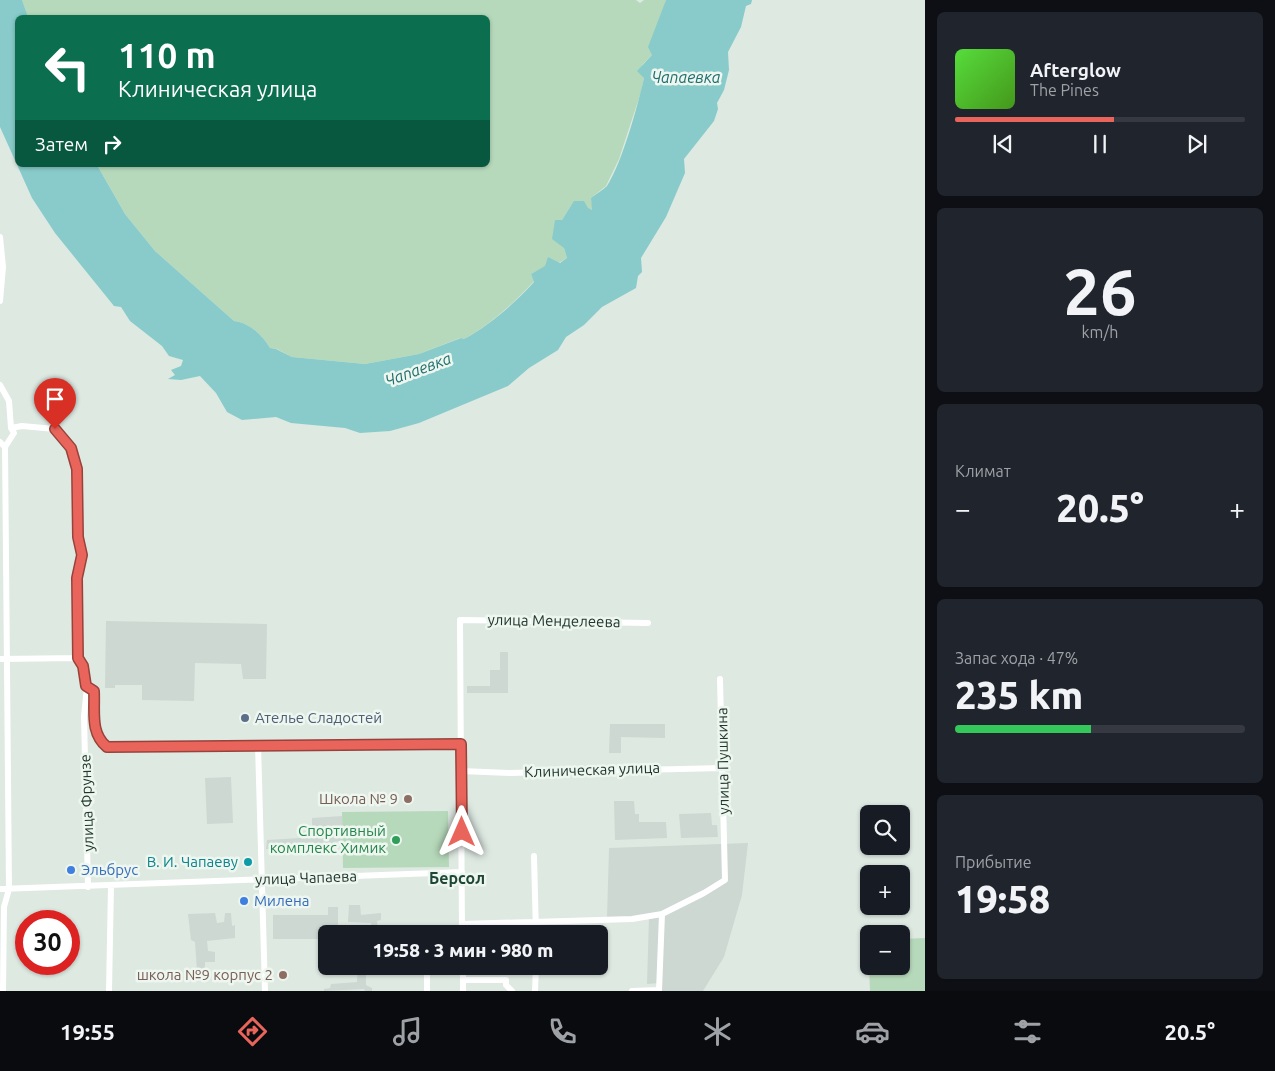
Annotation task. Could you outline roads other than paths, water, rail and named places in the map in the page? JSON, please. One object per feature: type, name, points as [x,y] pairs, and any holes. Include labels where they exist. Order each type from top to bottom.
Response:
[{"type":"street","points":[[0,237],[3,267],[0,301]]},
{"type":"street","points":[[0,385],[9,401],[11,428],[14,433],[3,444],[8,658],[9,889],[4,907],[3,991]]},
{"type":"street","name":"улица Фрунзе","points":[[11,428],[22,426],[55,429],[71,448],[77,469],[78,537],[82,555],[77,578],[78,658],[83,666],[86,686],[84,716],[88,887]]},
{"type":"street","name":"улица Менделеева","points":[[461,744],[460,620],[648,624]]},
{"type":"street","points":[[0,658],[78,658]]},
{"type":"street","name":"улица Пушкина","points":[[662,914],[725,880],[720,679]]},
{"type":"street","points":[[86,686],[94,691],[98,740],[107,747],[461,744],[462,924],[632,919],[662,914],[659,990],[632,991]]},
{"type":"street","points":[[258,745],[265,991]]},
{"type":"street","name":"Клиническая улица","points":[[461,771],[509,773],[723,768]]},
{"type":"street","points":[[534,856],[536,923]]},
{"type":"street","name":"улица Чапаева","points":[[0,889],[462,872]]},
{"type":"street","points":[[109,991],[111,885]]},
{"type":"street","points":[[427,975],[427,991]]},
{"type":"street","points":[[463,975],[463,991]]},
{"type":"street","points":[[535,991],[536,975]]},
{"type":"street","points":[[463,980],[506,980],[506,985],[512,991]]},
{"type":"water","name":"Чапаевка","points":[[0,0],[22,0],[27,15],[15,15],[15,160],[0,127]]},
{"type":"water","name":"Чапаевка","points":[[666,0],[752,0],[751,4],[746,6],[741,27],[728,52],[729,70],[724,90],[717,103],[718,109],[714,121],[684,159],[685,173],[666,217],[641,258],[642,272],[638,276],[636,288],[602,307],[584,325],[566,337],[558,350],[529,368],[508,386],[419,423],[390,431],[360,433],[345,428],[291,423],[276,417],[242,420],[227,412],[216,393],[200,376],[181,380],[168,379],[175,375],[171,370],[181,366],[183,360],[169,356],[162,346],[130,321],[121,307],[114,306],[55,233],[32,198],[18,167],[98,167],[125,214],[155,251],[234,321],[245,324],[255,330],[270,348],[292,357],[365,364],[419,354],[461,338],[464,339],[474,333],[519,298],[534,282],[531,274],[545,266],[548,257],[560,263],[567,258],[564,248],[552,239],[555,220],[562,220],[574,201],[584,201],[588,208],[592,210],[591,198],[607,186],[613,176],[629,134],[644,78],[637,71],[652,55],[648,47]]},
{"type":"place","name":"Ателье Сладостей","points":[[245,718]]},
{"type":"place","name":"Школа № 9","points":[[408,799]]},
{"type":"place","name":"Спортивный комплекс Химик","points":[[396,840]]},
{"type":"place","name":"В. И. Чапаеву","points":[[248,862]]},
{"type":"place","name":"Эльбрус","points":[[71,870]]},
{"type":"place","name":"Милена","points":[[244,901]]},
{"type":"place","name":"школа №9 корпус 2","points":[[283,975]]},
{"type":"district","name":"Берсол","points":[[457,878]]}]
